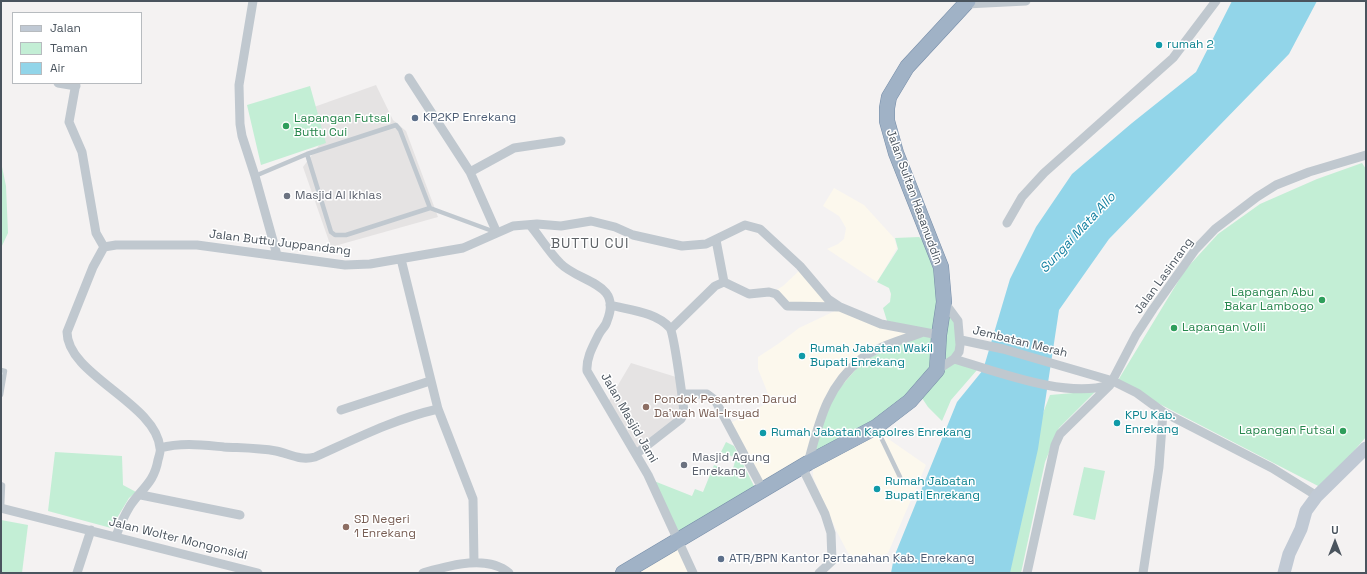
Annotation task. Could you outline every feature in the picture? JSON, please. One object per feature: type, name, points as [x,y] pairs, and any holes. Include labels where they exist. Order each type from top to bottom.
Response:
[{"type":"highway","name":"Jalan Sultan Hasanuddin","points":[[938,370],[939,335],[944,302],[941,267],[896,153],[887,121],[887,108],[889,97],[907,67],[967,2]]},
{"type":"highway","points":[[623,573],[805,465],[876,428],[910,401],[938,370]]},
{"type":"main road","points":[[1284,573],[1289,554],[1301,529],[1306,511],[1317,496],[1366,448]]},
{"type":"street","points":[[253,1],[239,85],[242,136],[277,255]]},
{"type":"street","points":[[967,2],[1026,1]]},
{"type":"street","points":[[1007,223],[1022,197],[1044,173],[1173,58],[1216,1]]},
{"type":"street","points":[[409,78],[470,172],[497,233]]},
{"type":"street","points":[[76,85],[69,122],[82,152],[96,233],[104,248],[93,267],[67,332],[67,340],[75,356],[151,426],[160,448],[155,473],[141,494],[132,504],[122,521],[116,536]]},
{"type":"street","points":[[470,172],[514,148],[561,141]]},
{"type":"street","name":"Jalan Lasinrang","points":[[1027,573],[1055,445],[1060,434],[1111,383],[1136,335],[1195,250],[1215,229],[1257,197],[1276,185],[1365,157]]},
{"type":"street","name":"Jalan Buttu Juppandang","points":[[104,248],[116,245],[197,245],[345,265],[370,264],[463,248],[513,226],[530,224],[561,226],[591,222],[615,227],[633,235],[682,246],[701,245],[716,240],[745,225],[760,230],[800,266],[828,299],[840,307],[881,324],[939,335]]},
{"type":"street","points":[[530,224],[560,264],[602,289],[609,295],[610,305],[649,315],[662,321],[671,329],[684,413],[681,419],[636,454]]},
{"type":"street","points":[[716,240],[724,282]]},
{"type":"street","points":[[401,259],[438,409],[473,499],[474,563]]},
{"type":"street","points":[[671,329],[715,286],[724,282],[749,294],[769,292],[776,294],[787,306],[840,307]]},
{"type":"street","points":[[938,370],[954,360],[959,352],[960,340],[958,321],[944,302]]},
{"type":"street","name":"Jalan Masjid Jami","points":[[610,305],[607,321],[599,334],[586,363],[587,371],[636,454],[664,509],[677,541],[693,573]]},
{"type":"street","points":[[819,573],[832,561],[831,533],[805,465],[820,414],[831,393],[842,378],[862,359],[882,348],[924,332]]},
{"type":"street","name":"Jembatan Merah","points":[[960,340],[988,345],[1073,368],[1137,393],[1163,412],[1272,468],[1317,496]]},
{"type":"street","points":[[954,360],[1050,386],[1102,388],[1111,383]]},
{"type":"street","points":[[341,410],[430,381]]},
{"type":"street","points":[[682,394],[707,394],[715,400],[763,490]]},
{"type":"street","points":[[160,448],[187,444],[259,449],[278,451],[306,459],[315,457],[365,433],[420,413],[438,409]]},
{"type":"street","points":[[1143,573],[1159,467],[1163,412]]},
{"type":"street","points":[[141,494],[240,515]]},
{"type":"street","name":"Jalan Wolter Mongonsidi","points":[[2,508],[258,573]]},
{"type":"street","points":[[77,573],[91,530]]},
{"type":"street","points":[[424,573],[441,568],[474,563],[497,565],[509,573]]},
{"type":"lane","points":[[255,176],[307,154],[396,125],[400,130],[430,208]]},
{"type":"lane","points":[[307,154],[331,232],[336,235],[346,235],[430,208],[497,233]]},
{"type":"lane","points":[[1,370],[5,371],[1,395]]},
{"type":"lane","points":[[876,428],[900,476]]},
{"type":"lane","points":[[1,484],[4,485],[2,508]]},
{"type":"shaded area","points":[[376,85],[393,120],[406,131],[438,217],[331,247],[303,167],[325,137],[314,107]]},
{"type":"shaded area","points":[[834,188],[864,205],[894,238],[897,248],[877,282],[827,249],[838,244],[844,239],[846,228],[839,216],[823,206]]},
{"type":"shaded area","points":[[802,268],[838,307],[787,305],[773,292],[783,286]]},
{"type":"shaded area","points":[[839,309],[913,332],[806,459],[758,488],[727,425],[771,401],[758,369],[758,357],[799,328]]},
{"type":"shaded area","name":"Pondok Pesantren Darud Da'wah Wal-Irsyad","points":[[631,363],[676,377],[682,412],[678,420],[637,450],[608,402]]},
{"type":"shaded area","points":[[874,429],[926,465],[888,553],[862,564],[848,553],[837,532],[813,477],[813,463]]},
{"type":"shaded area","points":[[676,543],[691,573],[631,573]]},
{"type":"green space","name":"Lapangan Futsal Buttu Cui","points":[[310,86],[326,143],[261,165],[247,105]]},
{"type":"green space","points":[[1,162],[6,186],[8,233],[1,248]]},
{"type":"green space","points":[[1362,163],[1366,169],[1366,437],[1322,488],[1117,382],[1185,270],[1218,234],[1260,204],[1317,179]]},
{"type":"green space","points":[[919,237],[927,244],[939,281],[935,325],[932,330],[887,321],[883,308],[890,302],[891,294],[889,288],[877,282],[898,249],[895,238]]},
{"type":"green space","points":[[947,309],[954,317],[958,351],[942,363]]},
{"type":"green space","points":[[925,333],[933,336],[932,364],[919,386],[888,416],[812,460],[830,399],[864,360]]},
{"type":"green space","points":[[956,360],[977,370],[951,400],[942,421],[928,407],[920,395],[940,370]]},
{"type":"green space","points":[[1096,391],[1059,428],[1045,462],[1021,573],[999,573],[1031,444],[1050,395]]},
{"type":"green space","points":[[726,442],[734,446],[756,490],[677,538],[654,481],[692,496],[695,489],[703,492],[714,465],[732,472],[736,458],[721,452]]},
{"type":"green space","points":[[55,452],[122,456],[123,485],[136,492],[129,498],[111,528],[48,511]]},
{"type":"green space","points":[[1084,467],[1105,471],[1095,520],[1073,515]]},
{"type":"green space","points":[[1,520],[28,525],[22,573],[1,573]]},
{"type":"water","name":"Sungai Mata Allo","points":[[1232,1],[1317,1],[1289,54],[1109,239],[1059,310],[1038,449],[1010,573],[891,573],[894,557],[957,402],[983,370],[1010,279],[1036,227],[1072,174],[1132,123],[1196,72]]},
{"type":"place","name":"rumah 2","points":[[1159,45]]},
{"type":"place","name":"KP2KP Enrekang","points":[[415,118]]},
{"type":"place","name":"Lapangan Futsal Buttu Cui","points":[[286,126]]},
{"type":"place","name":"Masjid Al Ikhlas","points":[[287,196]]},
{"type":"place","name":"Lapangan Abu Bakar Lambogo","points":[[1322,300]]},
{"type":"place","name":"Lapangan Volli","points":[[1174,328]]},
{"type":"place","name":"Rumah Jabatan Wakil Bupati Enrekang","points":[[802,356]]},
{"type":"place","name":"Pondok Pesantren Darud Da'wah Wal-Irsyad","points":[[646,407]]},
{"type":"place","name":"KPU Kab. Enrekang","points":[[1117,423]]},
{"type":"place","name":"Lapangan Futsal","points":[[1343,431]]},
{"type":"place","name":"Rumah Jabatan Kapolres Enrekang","points":[[763,433]]},
{"type":"place","name":"Masjid Agung Enrekang","points":[[684,465]]},
{"type":"place","name":"Rumah Jabatan Bupati Enrekang","points":[[877,489]]},
{"type":"place","name":"SD Negeri 1 Enrekang","points":[[346,527]]},
{"type":"place","name":"ATR/BPN Kantor Pertanahan Kab. Enrekang","points":[[721,559]]},
{"type":"district","name":"BUTTU CUI","points":[[590,244]]}]
